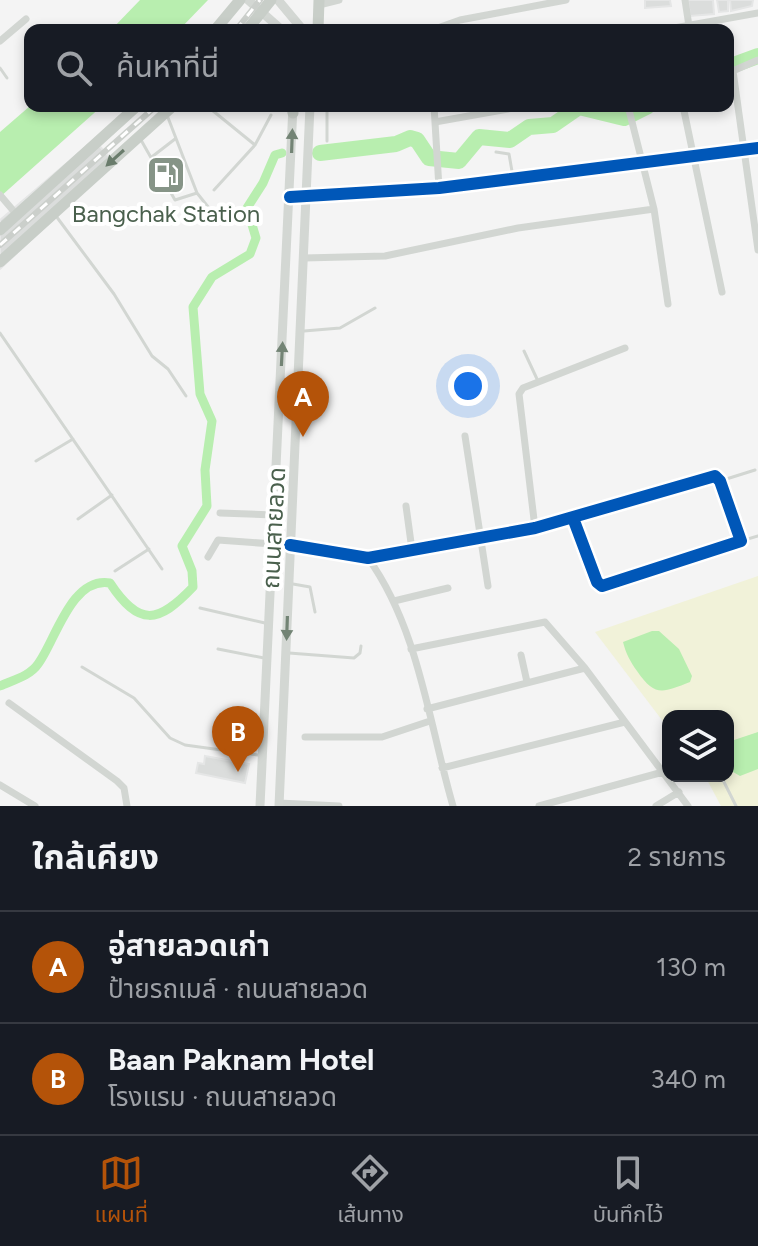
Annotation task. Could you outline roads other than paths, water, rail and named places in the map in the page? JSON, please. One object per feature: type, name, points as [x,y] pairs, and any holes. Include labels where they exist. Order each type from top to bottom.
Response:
[{"type":"highway","points":[[220,24],[240,0]]},
{"type":"highway","points":[[318,24],[319,2]]},
{"type":"highway","points":[[252,24],[267,5]]},
{"type":"highway","points":[[0,230],[130,112]]},
{"type":"highway","points":[[0,262],[167,112]]},
{"type":"main road","points":[[248,0],[267,5],[278,24]]},
{"type":"main road","points":[[278,0],[298,24]]},
{"type":"main road","name":"ถนนสายลวด","points":[[260,806],[292,112]]},
{"type":"main road","name":"ถนนสายลวด","points":[[279,804],[310,112]]},
{"type":"main road","points":[[266,694],[283,696]]},
{"type":"street","points":[[319,2],[339,0]]},
{"type":"street","points":[[449,24],[566,0]]},
{"type":"street","points":[[685,0],[689,24]]},
{"type":"street","points":[[700,24],[758,13]]},
{"type":"street","points":[[0,41],[26,19]]},
{"type":"street","points":[[734,70],[758,60]]},
{"type":"street","points":[[734,98],[758,250]]},
{"type":"street","points":[[434,112],[439,188]]},
{"type":"street","points":[[435,122],[491,112]]},
{"type":"street","points":[[629,112],[654,209],[668,304]]},
{"type":"street","points":[[684,112],[722,292]]},
{"type":"street","points":[[290,197],[439,188],[758,148]]},
{"type":"street","points":[[2,197],[17,215]]},
{"type":"street","points":[[304,258],[385,256],[518,228],[654,209]]},
{"type":"street","points":[[535,528],[518,401],[523,388],[625,348]]},
{"type":"street","points":[[465,436],[488,586]]},
{"type":"street","points":[[290,545],[368,558],[535,528],[709,477],[720,481],[741,541],[602,586],[597,582],[573,518]]},
{"type":"street","points":[[406,506],[412,550]]},
{"type":"street","points":[[220,513],[274,515]]},
{"type":"street","points":[[208,557],[218,540],[273,544]]},
{"type":"street","points":[[368,558],[394,601],[411,649],[453,806]]},
{"type":"street","points":[[394,601],[448,588]]},
{"type":"street","points":[[411,649],[538,621],[550,626],[662,771]]},
{"type":"street","points":[[521,655],[527,682]]},
{"type":"street","points":[[427,709],[585,668]]},
{"type":"street","points":[[9,703],[117,781],[124,788],[127,806]]},
{"type":"street","points":[[305,737],[382,737],[430,721]]},
{"type":"street","points":[[442,768],[625,722]]},
{"type":"street","points":[[539,806],[662,772]]},
{"type":"street","points":[[671,782],[688,806]]},
{"type":"street","points":[[0,785],[35,806]]},
{"type":"street","points":[[656,806],[679,792]]},
{"type":"street","points":[[579,796],[581,806]]},
{"type":"street","points":[[279,804],[339,806]]},
{"type":"lane","points":[[0,68],[7,78]]},
{"type":"lane","points":[[170,112],[175,139],[197,193],[209,208]]},
{"type":"lane","points":[[214,112],[255,145]]},
{"type":"lane","points":[[327,112],[327,141]]},
{"type":"lane","points":[[214,190],[255,145],[271,115]]},
{"type":"lane","points":[[138,137],[153,156],[175,200],[197,193]]},
{"type":"lane","points":[[153,156],[175,139]]},
{"type":"lane","points":[[496,152],[509,154],[514,178]]},
{"type":"lane","points":[[53,213],[99,272],[152,356],[168,369],[186,396]]},
{"type":"lane","points":[[301,331],[340,328],[375,308]]},
{"type":"lane","points":[[0,333],[162,569]]},
{"type":"lane","points":[[524,351],[539,383]]},
{"type":"lane","points":[[36,461],[73,439]]},
{"type":"lane","points":[[720,481],[755,470]]},
{"type":"lane","points":[[78,519],[112,495]]},
{"type":"lane","points":[[741,541],[758,536]]},
{"type":"lane","points":[[115,571],[149,549]]},
{"type":"lane","points":[[289,584],[310,587],[315,612]]},
{"type":"lane","points":[[200,608],[269,624]]},
{"type":"lane","points":[[286,652],[354,658],[360,653],[361,646]]},
{"type":"lane","points":[[218,649],[267,659]]},
{"type":"lane","points":[[82,667],[134,698],[170,738],[185,745],[262,756]]},
{"type":"lane","points":[[724,782],[736,806]]},
{"type":"waterway","points":[[734,65],[758,56]]},
{"type":"waterway","points":[[320,153],[396,144],[410,138],[417,140],[429,158],[459,161],[479,137],[510,140],[529,127],[553,125],[572,112]]},
{"type":"waterway","points":[[599,112],[624,118],[636,112]]},
{"type":"waterway","points":[[0,686],[35,668],[75,600],[96,584],[110,583],[130,607],[149,615],[169,608],[193,587],[192,571],[182,546],[207,506],[205,470],[212,421],[200,394],[193,307],[212,277],[250,254],[256,238],[247,208],[263,183],[275,155],[282,153]]},
{"type":"railway","points":[[241,24],[260,0]]},
{"type":"railway","points":[[0,245],[149,112]]},
{"type":"place","name":"Bangchak Station","points":[[166,175]]},
{"type":"place","name":"อู่สายลวดเก่า","points":[[303,437]]},
{"type":"place","name":"Baan Paknam Hotel","points":[[238,772]]}]
